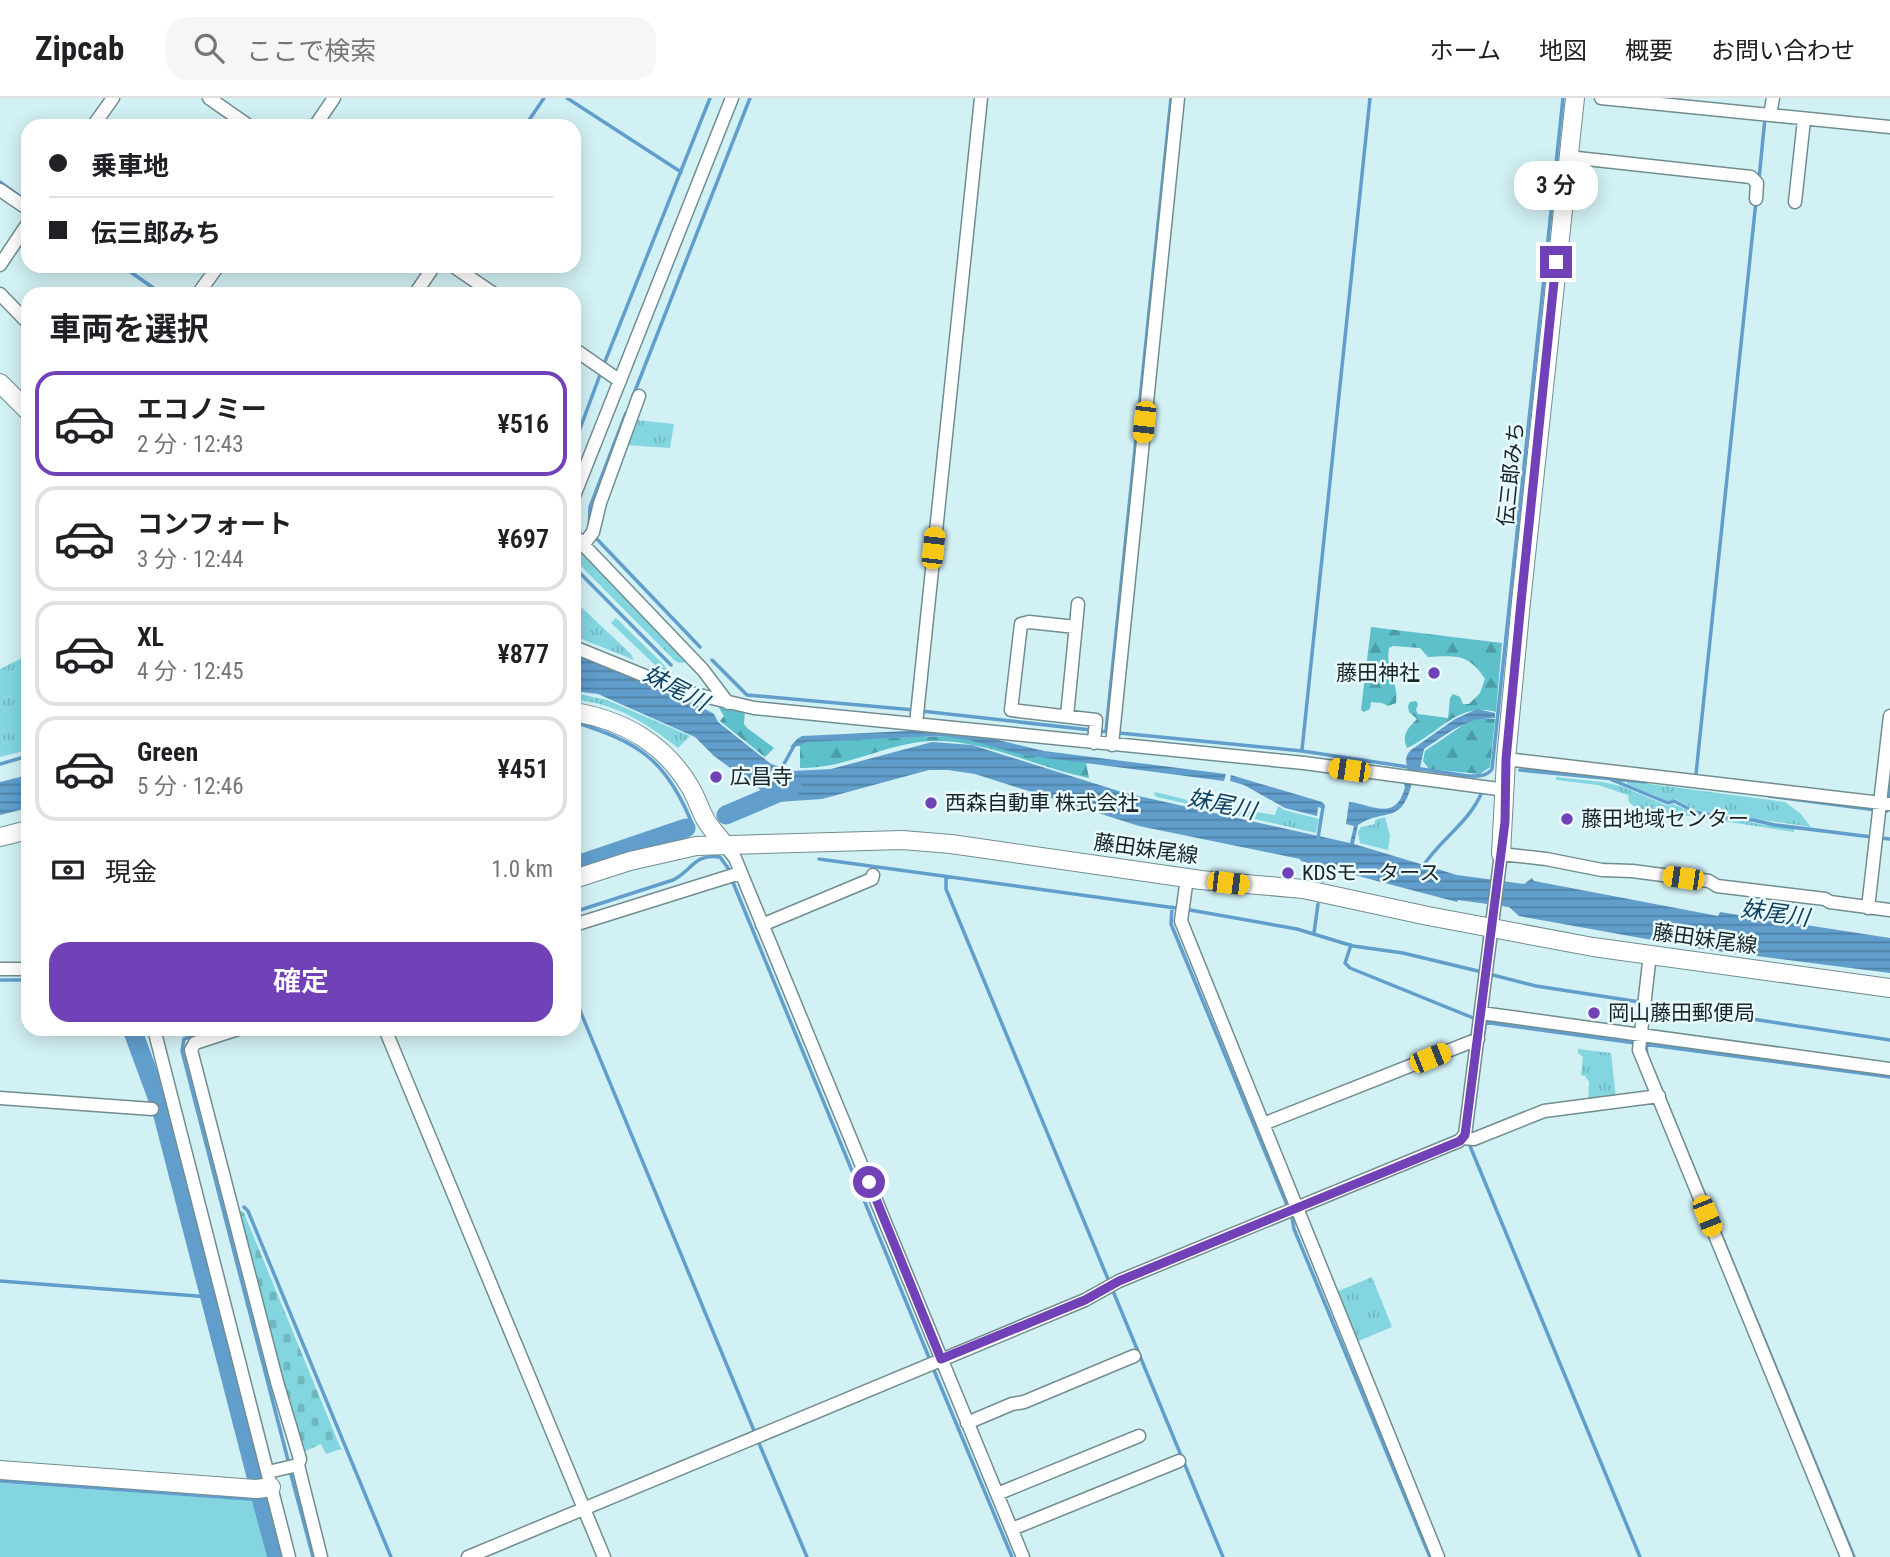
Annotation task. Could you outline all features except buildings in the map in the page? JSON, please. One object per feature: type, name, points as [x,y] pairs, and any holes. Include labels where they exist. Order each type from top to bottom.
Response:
[{"type":"main road","name":"伝三郎みち","points":[[1500,862],[1506,759],[1575,98]]},
{"type":"main road","points":[[0,383],[21,404]]},
{"type":"main road","points":[[581,714],[621,724],[639,733],[659,749],[690,786],[707,822],[724,844]]},
{"type":"main road","points":[[0,837],[21,832]]},
{"type":"main road","name":"藤田妹尾線","points":[[581,877],[663,852],[696,846],[902,840],[951,844],[1187,878],[1303,889],[1493,920],[1650,954],[1890,988]]},
{"type":"main road","points":[[0,1470],[257,1489],[270,1479]]},
{"type":"street","points":[[98,119],[113,98]]},
{"type":"street","points":[[209,98],[239,119]]},
{"type":"street","points":[[320,119],[334,98]]},
{"type":"street","points":[[581,478],[732,98]]},
{"type":"street","points":[[917,715],[981,98]]},
{"type":"street","points":[[1113,736],[1178,98]]},
{"type":"street","points":[[1601,98],[1890,127]]},
{"type":"street","points":[[1767,115],[1773,98]]},
{"type":"street","points":[[1795,202],[1804,120]]},
{"type":"street","points":[[1567,157],[1751,177],[1757,183],[1755,199]]},
{"type":"street","points":[[0,190],[21,204]]},
{"type":"street","points":[[0,265],[21,234]]},
{"type":"street","points":[[463,273],[484,287]]},
{"type":"street","points":[[0,294],[21,316]]},
{"type":"street","points":[[581,354],[620,381]]},
{"type":"street","points":[[639,396],[585,537],[713,680],[728,704]]},
{"type":"street","points":[[1067,716],[1078,604]]},
{"type":"street","points":[[1076,627],[1029,622],[1021,624],[1011,710],[1096,720],[1095,734]]},
{"type":"street","points":[[581,650],[682,691],[728,704],[814,715],[917,715],[1095,734],[1506,790]]},
{"type":"street","points":[[1868,908],[1876,837],[1883,806],[1890,716]]},
{"type":"street","points":[[1506,759],[1883,806]]},
{"type":"street","points":[[724,844],[735,858],[935,1362],[967,1423],[1023,1557]]},
{"type":"street","points":[[1468,1139],[1465,1135],[1500,862],[1546,859],[1602,870],[1709,881],[1717,886],[1890,910]]},
{"type":"street","points":[[581,924],[740,873]]},
{"type":"street","points":[[762,925],[872,879],[873,875]]},
{"type":"street","points":[[1187,878],[1181,921],[1438,1557]]},
{"type":"street","points":[[1650,954],[1639,1041],[1847,1557]]},
{"type":"street","points":[[0,969],[21,969]]},
{"type":"street","points":[[1262,1124],[1480,1023],[1890,1069]]},
{"type":"street","points":[[156,1036],[289,1557]]},
{"type":"street","points":[[216,1036],[195,1043],[191,1050],[300,1459],[270,1479]]},
{"type":"street","points":[[388,1036],[580,1510],[604,1557]]},
{"type":"street","points":[[468,1557],[1085,1300],[1119,1281],[1460,1141],[1544,1111],[1659,1096]]},
{"type":"street","points":[[0,1098],[152,1109]]},
{"type":"street","points":[[967,1423],[1134,1356]]},
{"type":"street","points":[[997,1494],[1139,1436]]},
{"type":"street","points":[[1012,1530],[1179,1461]]},
{"type":"street","points":[[292,1466],[321,1557]]},
{"type":"green space","points":[[636,420],[674,424],[670,448],[625,445]]},
{"type":"green space","points":[[581,547],[691,662],[679,663],[581,566]]},
{"type":"green space","points":[[581,607],[631,654],[634,660],[581,639]]},
{"type":"green space","points":[[616,618],[664,665],[675,684],[611,623]]},
{"type":"green space","points":[[1371,627],[1502,643],[1496,712],[1483,710],[1459,715],[1407,748],[1405,735],[1417,719],[1409,712],[1410,702],[1416,701],[1418,704],[1418,714],[1448,718],[1450,698],[1453,694],[1460,697],[1463,704],[1469,704],[1480,693],[1485,679],[1467,660],[1446,656],[1428,657],[1420,648],[1393,646],[1389,648],[1388,657],[1396,688],[1396,703],[1388,706],[1371,702],[1370,709],[1364,712],[1361,710]]},
{"type":"green space","points":[[21,658],[21,752],[0,757],[0,669]]},
{"type":"green space","points":[[581,694],[607,700],[690,736],[678,748],[630,716],[581,701]]},
{"type":"green space","points":[[722,705],[745,711],[744,724],[747,728],[774,748],[765,757],[720,721],[724,716],[719,708]]},
{"type":"green space","points":[[1481,718],[1495,719],[1490,767],[1480,774],[1429,769],[1423,761],[1425,751],[1466,723]]},
{"type":"green space","points":[[947,736],[1086,763],[1089,778],[991,749],[931,741],[898,746],[834,764],[800,768],[800,741]]},
{"type":"green space","points":[[1556,777],[1621,786],[1695,814],[1794,829],[1794,832],[1636,808],[1629,802],[1628,795],[1598,785],[1556,780]]},
{"type":"green space","points":[[1627,781],[1785,802],[1800,813],[1811,827],[1696,810],[1675,799],[1668,801],[1627,784]]},
{"type":"green space","points":[[1155,792],[1200,803],[1275,815],[1278,806],[1319,819],[1316,833],[1157,797]]},
{"type":"green space","points":[[1385,817],[1390,836],[1388,850],[1360,843],[1358,832],[1361,827],[1375,824],[1375,820]]},
{"type":"green space","points":[[1578,1049],[1611,1053],[1616,1099],[1588,1103],[1589,1082],[1581,1075],[1583,1057],[1578,1053]]},
{"type":"green space","points":[[241,1211],[341,1449],[326,1454],[321,1444],[301,1453],[236,1213]]},
{"type":"green space","points":[[1372,1277],[1392,1327],[1356,1342],[1336,1292]]},
{"type":"green space","points":[[0,1483],[258,1501],[272,1557],[0,1557]]},
{"type":"shaded area","name":"妹尾川","points":[[581,656],[696,704],[714,714],[718,722],[771,764],[793,771],[831,769],[932,742],[972,745],[1125,793],[1350,843],[1354,826],[1346,824],[1349,802],[1374,808],[1389,808],[1396,805],[1401,798],[1405,787],[1403,781],[1412,783],[1403,805],[1391,813],[1358,825],[1354,844],[1457,875],[1524,884],[1532,878],[1534,881],[1718,916],[1720,912],[1890,938],[1890,973],[1702,949],[1519,916],[1509,907],[1457,902],[1300,859],[1139,826],[975,774],[929,770],[822,799],[777,802],[714,756],[695,737],[598,694],[581,692]]},
{"type":"shaded area","points":[[1477,709],[1495,713],[1495,718],[1475,720],[1449,732],[1424,749],[1419,773],[1408,771],[1406,757],[1411,750],[1455,719]]},
{"type":"shaded area","points":[[928,730],[981,736],[1044,751],[1226,774],[1224,781],[1024,755],[942,736],[806,742],[790,747],[802,736]]},
{"type":"shaded area","points":[[1231,775],[1322,802],[1324,809],[1318,807],[1317,816],[1285,808],[1244,785],[1230,781]]},
{"type":"shaded area","points":[[21,777],[21,810],[0,815],[0,782]]},
{"type":"waterway","points":[[530,119],[544,98]]},
{"type":"waterway","points":[[567,98],[681,172]]},
{"type":"waterway","points":[[604,364],[710,98]]},
{"type":"waterway","points":[[633,396],[750,98]]},
{"type":"waterway","points":[[1106,731],[1171,98]]},
{"type":"waterway","points":[[1302,750],[1370,98]]},
{"type":"waterway","points":[[1099,731],[1302,751],[1468,776],[1490,772],[1563,98]]},
{"type":"waterway","points":[[1759,179],[1765,118]]},
{"type":"waterway","points":[[0,182],[18,195]]},
{"type":"waterway","points":[[1696,774],[1756,201]]},
{"type":"waterway","points":[[132,273],[152,287]]},
{"type":"waterway","points":[[581,426],[601,372]]},
{"type":"waterway","points":[[589,531],[590,507],[626,413]]},
{"type":"waterway","points":[[594,536],[700,647]]},
{"type":"waterway","points":[[581,574],[671,665]]},
{"type":"waterway","points":[[712,660],[747,695],[914,710]]},
{"type":"waterway","points":[[921,711],[1091,730]]},
{"type":"waterway","points":[[581,724],[616,737],[648,757],[673,785],[693,826]]},
{"type":"waterway","points":[[780,771],[795,744]]},
{"type":"waterway","points":[[0,764],[21,758]]},
{"type":"waterway","points":[[1520,770],[1646,782]]},
{"type":"waterway","points":[[1610,779],[1668,803],[1674,801],[1695,812],[1872,837]]},
{"type":"waterway","points":[[1887,811],[1890,786]]},
{"type":"waterway","points":[[726,815],[792,787]]},
{"type":"waterway","points":[[1423,866],[1462,822],[1481,794]]},
{"type":"waterway","points":[[1769,796],[1876,810]]},
{"type":"waterway","points":[[1318,838],[1323,807]]},
{"type":"waterway","points":[[581,864],[686,828]]},
{"type":"waterway","points":[[1880,838],[1890,839]]},
{"type":"waterway","points":[[581,910],[673,880],[699,860],[711,856],[720,857],[730,871]]},
{"type":"waterway","points":[[819,859],[1190,910],[1297,929],[1353,946],[1403,953],[1482,972]]},
{"type":"waterway","points":[[1322,881],[1325,865]]},
{"type":"waterway","points":[[946,877],[946,889],[1108,1279]]},
{"type":"waterway","points":[[732,880],[930,1360]]},
{"type":"waterway","points":[[1314,933],[1318,904]]},
{"type":"waterway","points":[[1172,907],[1171,924],[1287,1205]]},
{"type":"waterway","points":[[1351,945],[1345,963],[1350,968],[1476,1019]]},
{"type":"waterway","points":[[1489,974],[1536,986],[1640,1002]]},
{"type":"waterway","points":[[0,980],[21,980]]},
{"type":"waterway","points":[[1647,1003],[1890,1040]]},
{"type":"waterway","points":[[581,1013],[755,1433]]},
{"type":"waterway","points":[[1483,1022],[1635,1043]]},
{"type":"waterway","points":[[1482,1044],[1486,1022]]},
{"type":"waterway","points":[[135,1036],[161,1108],[256,1476]]},
{"type":"waterway","points":[[192,1036],[184,1039],[182,1051],[289,1464]]},
{"type":"waterway","points":[[1643,1044],[1890,1077]]},
{"type":"waterway","points":[[1646,1045],[1647,1055],[1854,1557]]},
{"type":"waterway","points":[[1470,1142],[1640,1557]]},
{"type":"waterway","points":[[244,1207],[248,1211],[391,1557]]},
{"type":"waterway","points":[[1292,1217],[1294,1229],[1430,1557]]},
{"type":"waterway","points":[[0,1281],[210,1297]]},
{"type":"waterway","points":[[1113,1291],[1223,1557]]},
{"type":"waterway","points":[[933,1368],[1012,1557]]},
{"type":"waterway","points":[[758,1441],[807,1557]]},
{"type":"waterway","points":[[290,1471],[313,1557]]},
{"type":"waterway","points":[[0,1481],[262,1500]]},
{"type":"waterway","points":[[261,1498],[277,1557]]},
{"type":"place","name":"藤田神社","points":[[1434,673]]},
{"type":"place","name":"広昌寺","points":[[716,777]]},
{"type":"place","name":"西森自動車 株式会社","points":[[931,803]]},
{"type":"place","name":"藤田地域センター","points":[[1567,819]]},
{"type":"place","name":"KDSモータース","points":[[1288,873]]},
{"type":"place","name":"岡山藤田郵便局","points":[[1594,1013]]},
{"type":"route","points":[[869,1182],[941,1359],[1085,1300],[1119,1281],[1460,1141],[1465,1135],[1500,870],[1505,822],[1506,759],[1556,262]]}]
